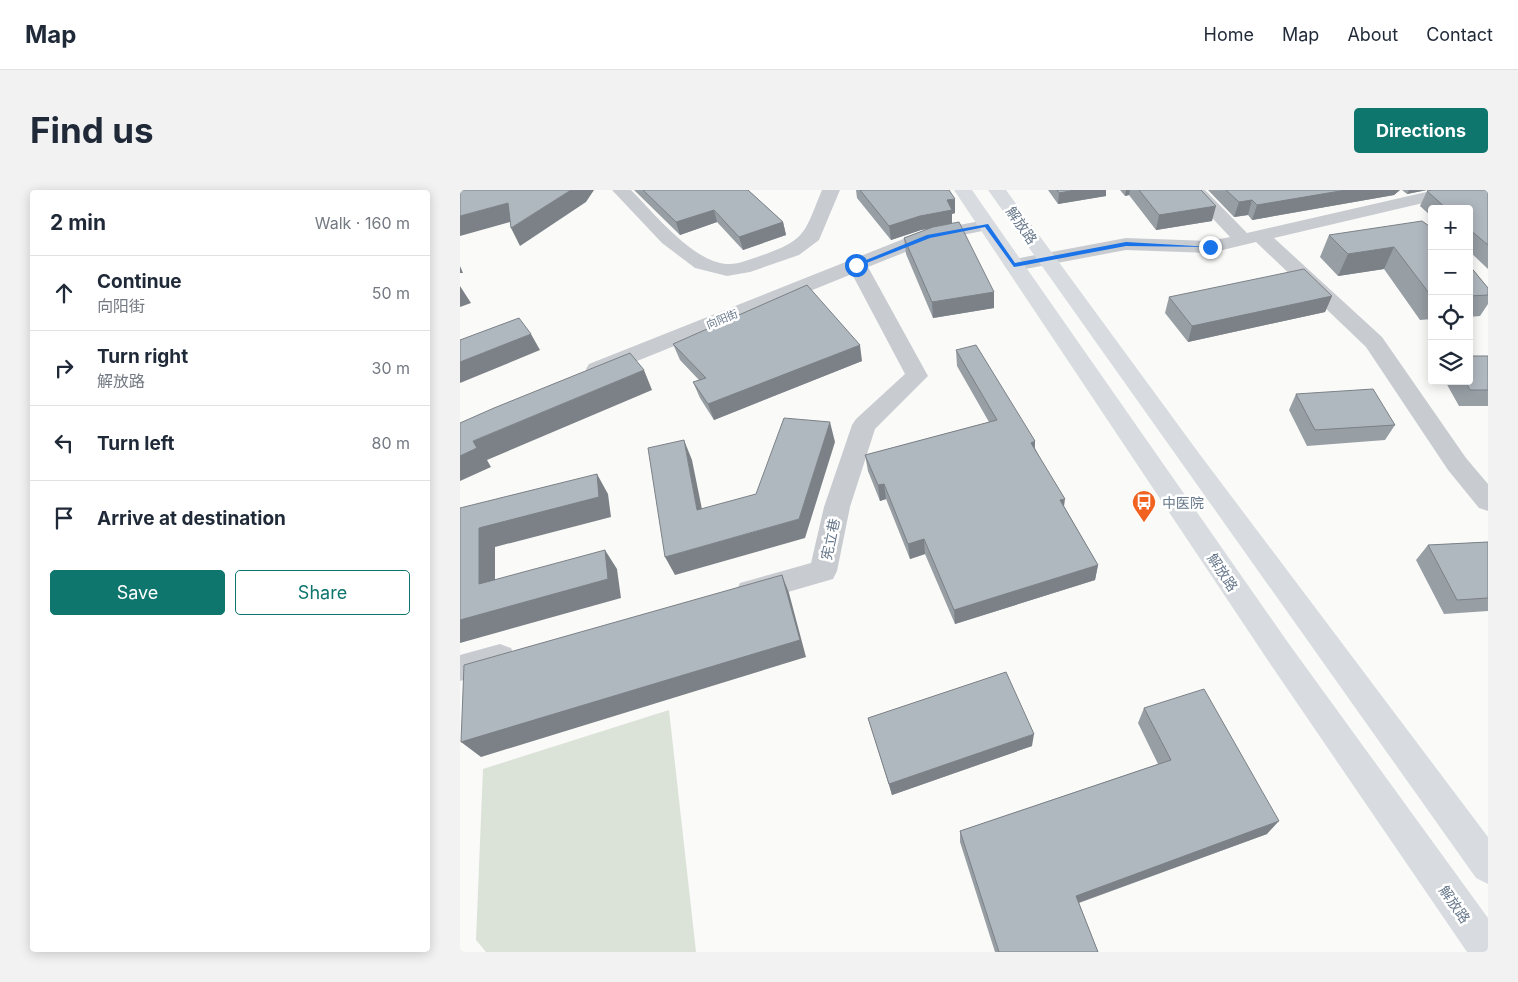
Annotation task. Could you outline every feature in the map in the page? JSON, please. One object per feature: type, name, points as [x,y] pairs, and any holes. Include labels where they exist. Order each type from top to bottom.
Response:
[{"type":"main road","name":"解放路","points":[[963,190],[1279,653],[1488,950]]},
{"type":"main road","name":"解放路","points":[[997,190],[1488,866]]},
{"type":"street","points":[[621,190],[670,238],[702,264],[727,270],[743,268],[792,251],[812,236],[831,190]]},
{"type":"street","points":[[1195,190],[1253,238],[1316,285],[1374,342],[1457,464],[1488,501]]},
{"type":"street","points":[[1394,190],[1436,195],[1488,191]]},
{"type":"street","points":[[1014,265],[1126,244],[1210,247],[1390,214],[1436,195]]},
{"type":"street","name":"向阳街","points":[[580,375],[928,236],[986,225]]},
{"type":"street","name":"宪立巷","points":[[727,596],[823,571],[837,507],[864,425],[917,376],[856,265]]},
{"type":"street","points":[[460,668],[527,650]]},
{"type":"shaded area","points":[[669,710],[696,952],[486,952],[476,940],[483,769]]},
{"type":"building","points":[[460,190],[571,190],[511,228],[508,203],[460,216]]},
{"type":"building","points":[[643,190],[748,190],[783,222],[739,237],[714,210],[676,222]]},
{"type":"building","points":[[860,190],[949,190],[955,199],[947,200],[952,210],[920,216],[889,226]]},
{"type":"building","points":[[1057,190],[1075,190],[1059,193]]},
{"type":"building","points":[[1139,190],[1201,190],[1216,206],[1159,215]]},
{"type":"building","points":[[1226,190],[1346,190],[1257,205],[1252,200],[1239,202]]},
{"type":"building","points":[[1488,190],[1488,245],[1473,232],[1473,205],[1443,205],[1427,191]]},
{"type":"building","points":[[1422,221],[1428,225],[1428,292],[1394,247],[1348,254],[1329,235]]},
{"type":"building","points":[[959,222],[994,292],[932,302],[904,238],[933,227]]},
{"type":"building","points":[[1304,269],[1332,296],[1192,326],[1169,297]]},
{"type":"building","points":[[1473,270],[1488,288],[1488,295],[1473,296]]},
{"type":"building","points":[[807,285],[860,345],[708,404],[693,382],[706,378],[673,344]]},
{"type":"building","points":[[519,318],[531,334],[460,362],[460,340]]},
{"type":"building","points":[[976,345],[1035,441],[1031,443],[1065,499],[1060,500],[1098,565],[954,610],[924,539],[908,544],[884,484],[878,485],[865,455],[997,420],[956,350]]},
{"type":"building","points":[[630,353],[644,370],[473,441],[477,448],[460,456],[460,423]]},
{"type":"building","points":[[1473,356],[1488,356],[1488,390],[1470,390],[1467,385],[1473,385]]},
{"type":"building","points":[[1373,389],[1395,425],[1315,430],[1296,394]]},
{"type":"building","points":[[784,418],[830,422],[799,519],[665,557],[648,448],[684,440],[697,510],[756,494]]},
{"type":"building","points":[[597,474],[599,497],[479,528],[479,584],[605,550],[608,579],[460,620],[460,508]]},
{"type":"building","points":[[1488,542],[1488,598],[1457,600],[1428,545]]},
{"type":"building","points":[[782,575],[800,640],[461,742],[464,665]]},
{"type":"building","points":[[1006,672],[1034,734],[889,784],[868,718]]},
{"type":"building","points":[[1204,689],[1279,821],[1076,896],[1098,952],[999,952],[960,831],[1171,760],[1144,708]]},
{"type":"place","name":"中医院","points":[[1144,523]]},
{"type":"route","points":[[856,265],[928,236],[986,225],[1014,265],[1126,244],[1210,247]]}]
